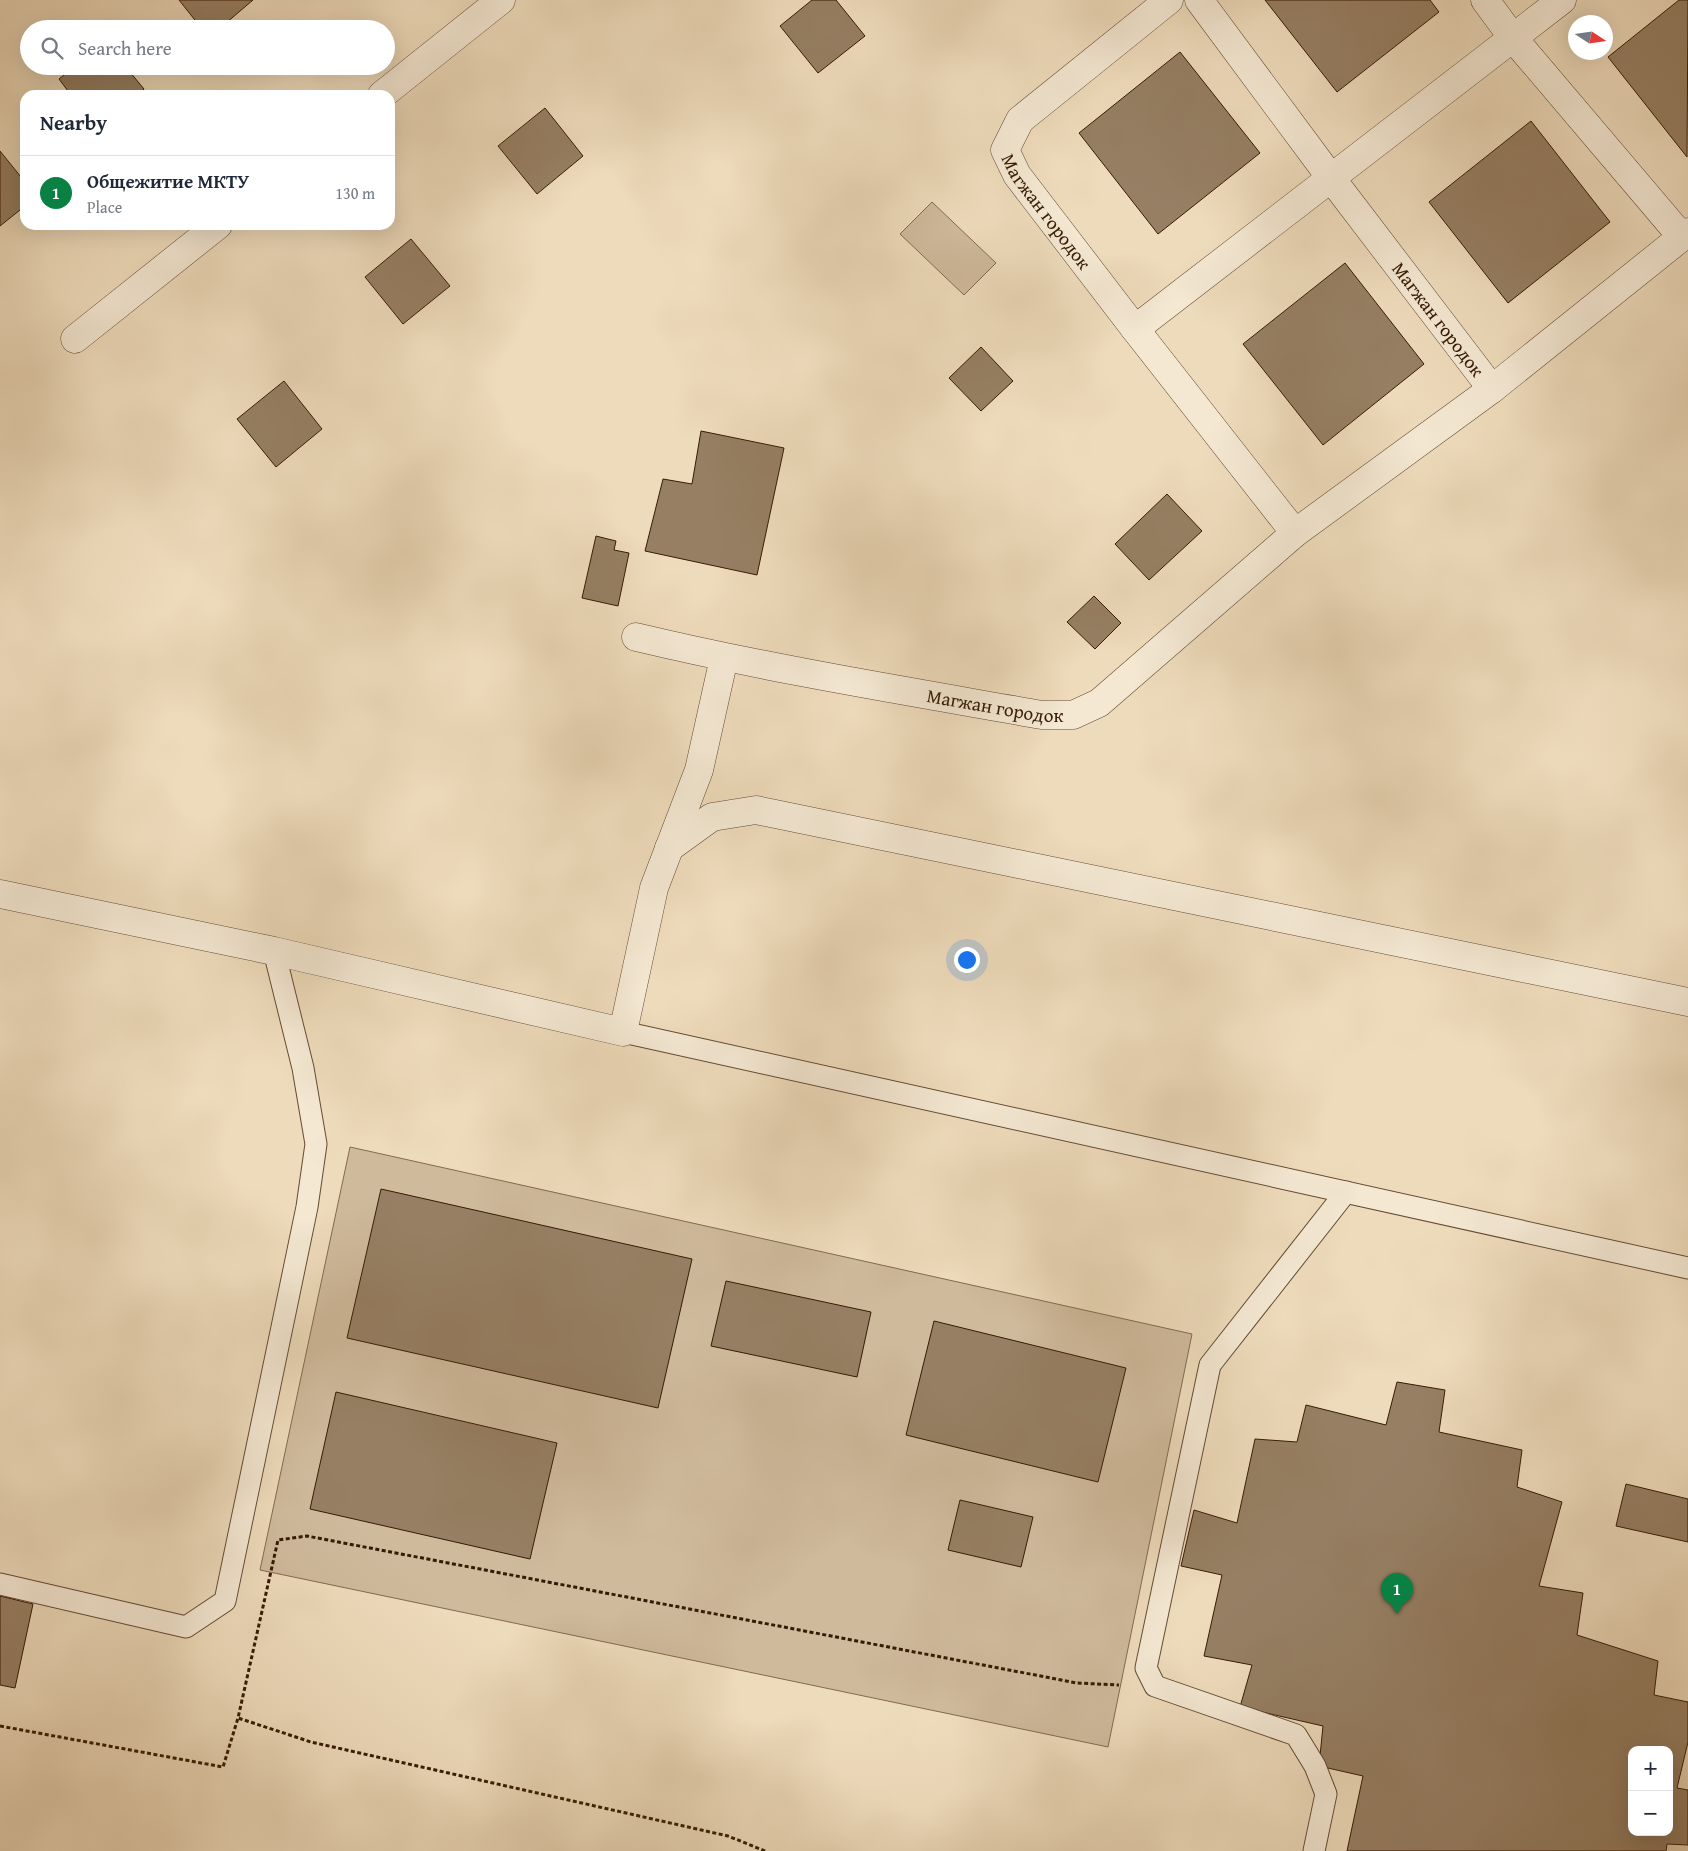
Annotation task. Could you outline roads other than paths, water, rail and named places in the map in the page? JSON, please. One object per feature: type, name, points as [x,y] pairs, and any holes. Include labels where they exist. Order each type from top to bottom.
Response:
[{"type":"street","points":[[388,90],[501,0]]},
{"type":"street","name":"Магжан городок","points":[[1169,0],[1020,120],[1005,150],[1017,175],[1295,533]]},
{"type":"street","name":"Магжан городок","points":[[1199,0],[1331,178],[1492,389]]},
{"type":"street","name":"Магжан городок","points":[[636,638],[724,658],[1042,716],[1072,715],[1099,703],[1295,533],[1492,389],[1685,234],[1513,38],[1484,0]]},
{"type":"street","points":[[1135,329],[1562,0]]},
{"type":"street","points":[[75,339],[212,230]]},
{"type":"street","points":[[0,894],[274,951],[623,1032],[654,888],[698,770],[724,658]]},
{"type":"street","points":[[669,848],[712,817],[756,810],[1688,1002]]},
{"type":"lane","points":[[0,1584],[186,1627],[224,1601],[307,1207],[316,1144],[303,1068],[274,951]]},
{"type":"lane","points":[[623,1032],[1688,1268]]},
{"type":"lane","points":[[1314,1851],[1326,1794],[1315,1766],[1296,1735],[1155,1686],[1146,1668],[1210,1365],[1346,1192]]},
{"type":"place","name":"Общежитие МКТУ","points":[[1397,1614]]}]
